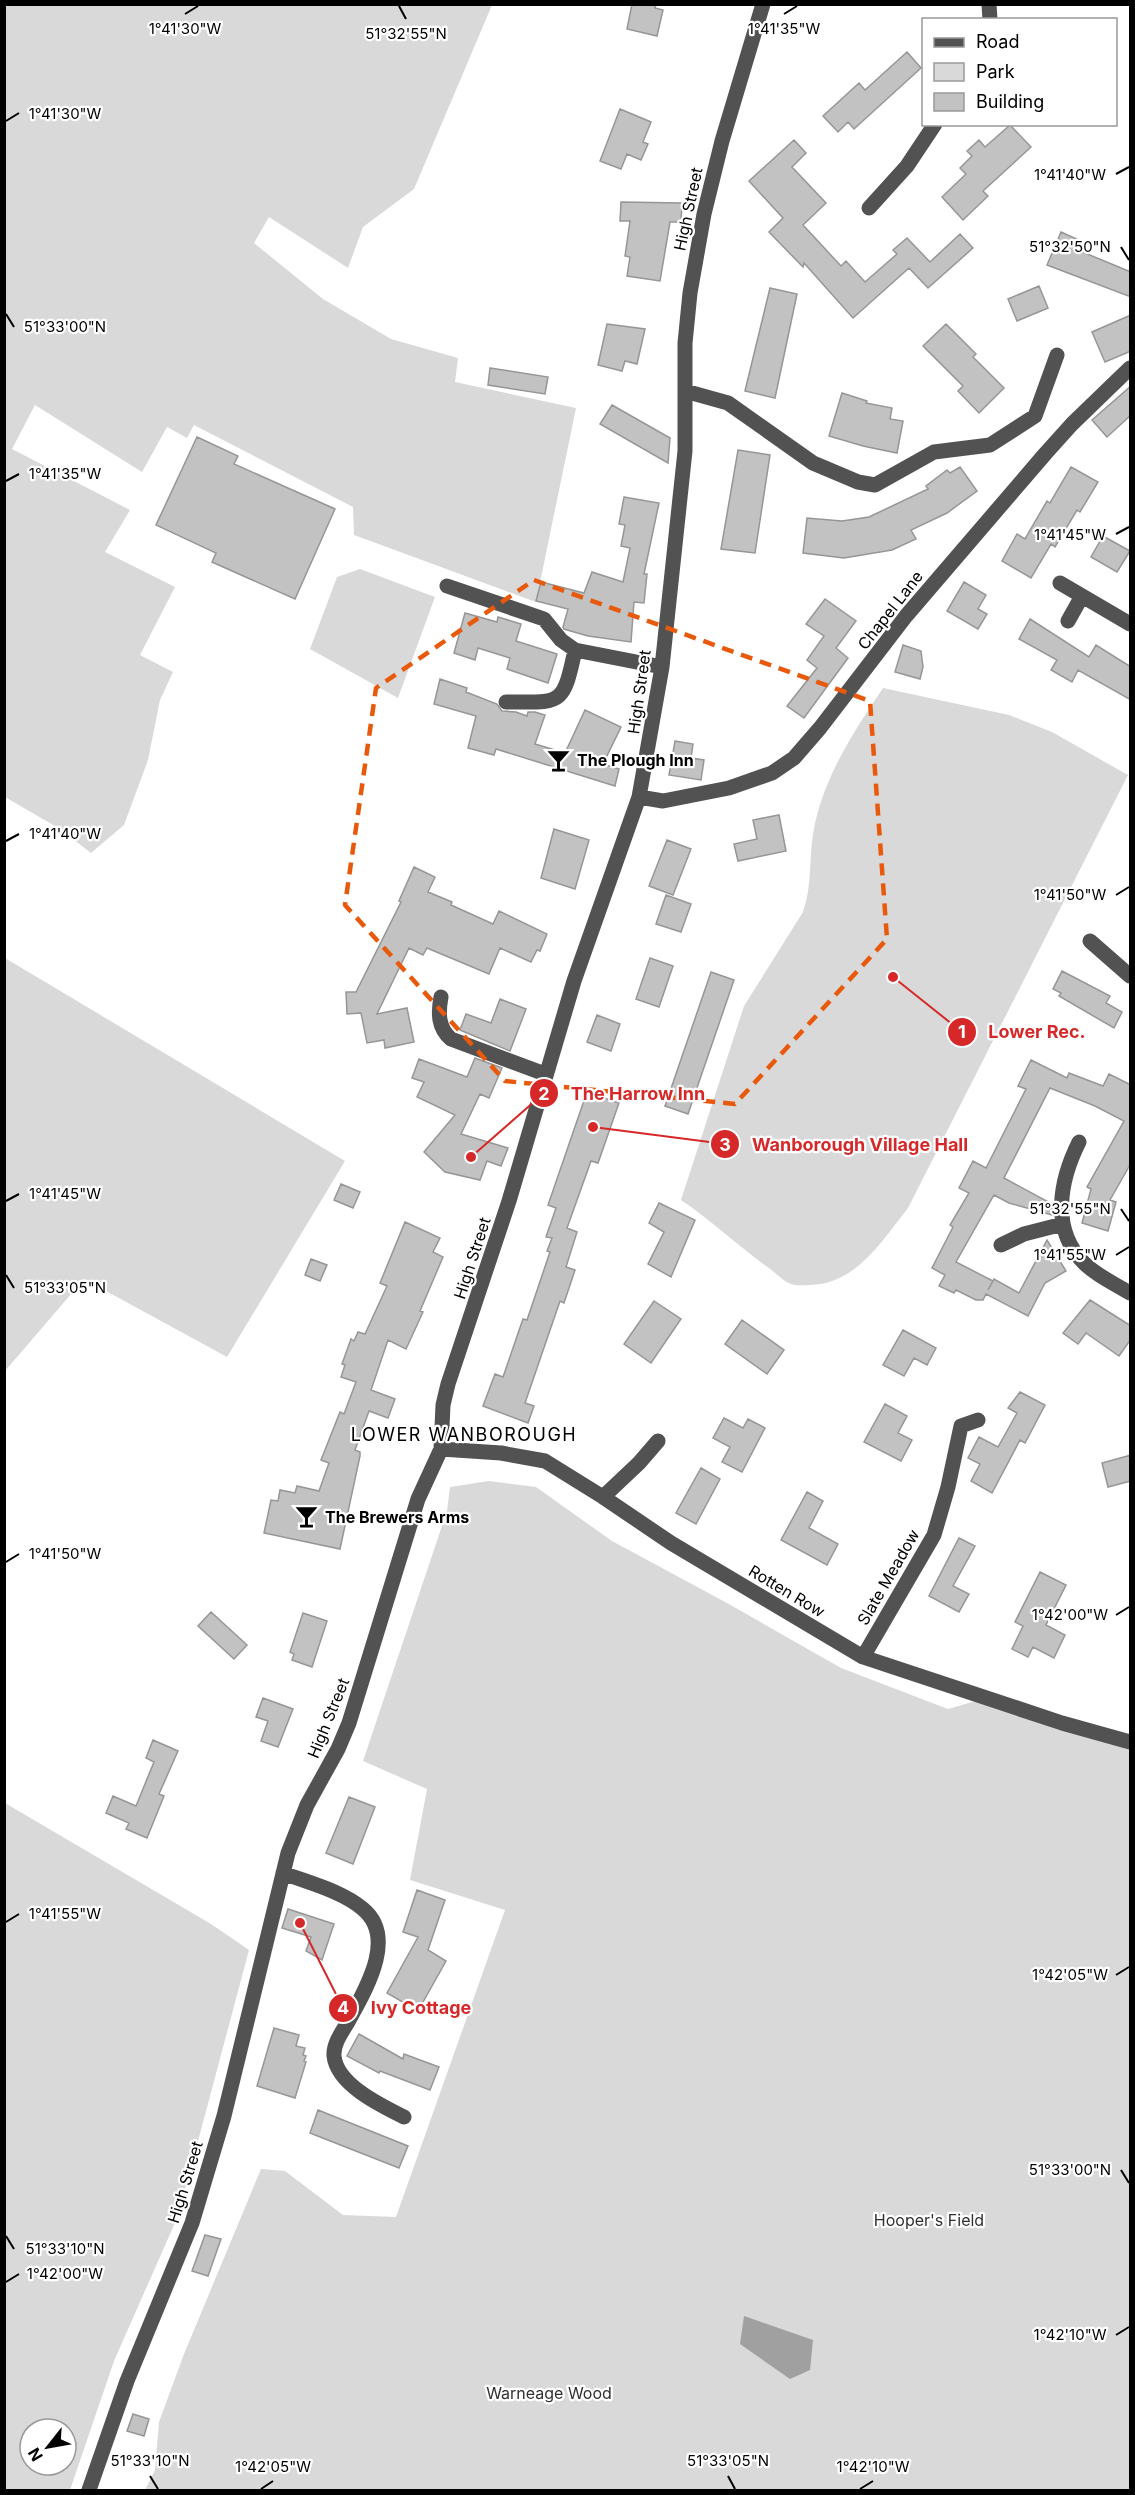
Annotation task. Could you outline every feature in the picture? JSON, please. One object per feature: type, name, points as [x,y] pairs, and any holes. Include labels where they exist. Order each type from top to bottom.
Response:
[{"type":"street","name":"High Street","points":[[89,2490],[127,2381],[192,2223],[224,2116],[283,1873],[300,1821],[346,1729],[368,1668],[418,1499],[441,1449],[443,1405],[448,1384],[509,1201],[574,981],[639,796],[662,667],[686,451],[685,344],[690,293],[704,214],[722,141],[763,4]]},
{"type":"street","points":[[869,208],[907,166],[934,126]]},
{"type":"street","points":[[685,391],[728,403],[813,464],[858,482],[875,485],[934,452],[990,445],[1035,416],[1057,355]]},
{"type":"street","name":"Chapel Lane","points":[[639,796],[663,801],[729,788],[772,773],[794,758],[820,728],[906,616],[1037,462],[1072,424],[1131,368]]},
{"type":"street","points":[[1060,583],[1131,624]]},
{"type":"street","points":[[447,586],[544,619],[561,640],[575,650],[662,667]]},
{"type":"street","points":[[1068,621],[1082,596]]},
{"type":"street","points":[[506,702],[549,702],[561,697],[568,685],[575,650]]},
{"type":"street","points":[[1090,941],[1131,976]]},
{"type":"street","points":[[441,997],[439,1017],[446,1035],[451,1039],[545,1074]]},
{"type":"street","points":[[1079,1142],[1063,1186],[1063,1224],[1069,1241],[1083,1261],[1100,1275],[1131,1293]]},
{"type":"street","points":[[1001,1245],[1024,1234],[1063,1224]]},
{"type":"street","name":"Slate Meadow","points":[[862,1657],[934,1535],[948,1487],[961,1426],[978,1420]]},
{"type":"street","points":[[603,1497],[639,1463],[658,1441]]},
{"type":"street","name":"Rotten Row","points":[[441,1449],[501,1453],[545,1461],[671,1543],[862,1657],[1062,1723],[1131,1742]]},
{"type":"street","points":[[283,1873],[350,1901],[363,1909],[370,1917],[377,1936],[378,1948],[373,1970],[338,2039],[334,2055],[343,2073],[368,2099],[404,2117]]},
{"type":"highlighted area","points":[[534,580],[870,701],[887,939],[735,1104],[505,1081],[345,905],[376,688]]},
{"type":"green space","points":[[5,5],[492,5],[414,189],[363,227],[348,268],[269,217],[254,243],[323,299],[391,339],[458,358],[455,382],[576,408],[536,602],[354,535],[353,507],[194,425],[187,438],[167,427],[142,472],[35,405],[12,449],[130,510],[105,552],[175,587],[140,655],[173,672],[160,700],[148,760],[124,825],[91,853],[60,829],[5,797]]},
{"type":"green space","points":[[360,569],[435,597],[398,698],[310,649],[337,577]]},
{"type":"green space","points":[[883,688],[1009,715],[1052,732],[1128,775],[908,1208],[878,1247],[854,1269],[826,1283],[795,1285],[782,1279],[681,1200],[744,1006],[803,912],[809,883],[817,814],[831,776],[850,739]]},
{"type":"green space","points":[[5,958],[345,1161],[227,1357],[84,1279],[5,1371]]},
{"type":"green space","points":[[489,1481],[536,1487],[612,1541],[841,1668],[948,1709],[986,1698],[1130,1742],[1130,2490],[145,2490],[155,2470],[159,2422],[184,2354],[261,2169],[285,2171],[343,2215],[396,2217],[505,1910],[410,1880],[427,1789],[363,1761],[447,1511],[450,1487]]},
{"type":"green space","points":[[5,1803],[211,1924],[249,1950],[178,2216],[114,2361],[78,2467],[78,2417],[18,2417],[18,2477],[74,2477],[70,2490],[5,2490]]},
{"type":"shaded area","points":[[744,2316],[813,2340],[810,2370],[790,2379],[740,2344]]},
{"type":"building","points":[[632,4],[656,4],[655,8],[663,10],[657,36],[627,29]]},
{"type":"building","points":[[907,52],[921,68],[854,129],[848,122],[838,132],[823,116],[859,83],[865,90]]},
{"type":"building","points":[[620,109],[651,122],[643,142],[648,144],[641,160],[627,154],[621,169],[600,161]]},
{"type":"building","points":[[1011,126],[1031,147],[983,191],[988,196],[963,220],[942,197],[966,174],[960,168],[972,156],[967,151],[979,140],[985,147]]},
{"type":"building","points":[[794,140],[806,153],[792,167],[826,203],[803,225],[841,266],[846,261],[865,282],[897,254],[893,250],[907,238],[930,262],[960,234],[973,248],[928,288],[909,268],[853,318],[804,263],[803,267],[769,232],[783,218],[749,181]]},
{"type":"building","points":[[621,202],[682,203],[681,222],[670,222],[660,281],[627,276],[630,257],[625,256],[630,221],[620,221]]},
{"type":"building","points":[[1061,232],[1083,242],[1080,251],[1131,272],[1131,297],[1047,265]]},
{"type":"building","points":[[1039,286],[1048,308],[1017,321],[1008,299]]},
{"type":"building","points":[[770,288],[797,294],[775,398],[745,391]]},
{"type":"building","points":[[1131,315],[1131,351],[1105,362],[1092,332]]},
{"type":"building","points":[[607,324],[645,329],[637,364],[625,361],[622,371],[598,365]]},
{"type":"building","points":[[946,324],[976,354],[973,357],[1004,388],[979,413],[958,391],[963,386],[923,346]]},
{"type":"building","points":[[490,368],[548,377],[545,394],[488,385]]},
{"type":"building","points":[[1131,386],[1131,415],[1107,437],[1092,420]]},
{"type":"building","points":[[842,393],[867,401],[866,403],[892,408],[890,419],[903,421],[897,453],[829,436]]},
{"type":"building","points":[[612,405],[670,438],[668,463],[600,424]]},
{"type":"building","points":[[197,437],[238,456],[234,464],[335,509],[295,599],[212,562],[216,553],[156,525]]},
{"type":"building","points":[[738,450],[770,455],[755,553],[721,549]]},
{"type":"building","points":[[960,467],[977,491],[947,513],[911,530],[916,539],[892,550],[844,558],[803,553],[807,518],[842,521],[869,517],[928,489],[926,486],[947,470],[950,473]]},
{"type":"building","points":[[1071,467],[1098,482],[1080,512],[1077,510],[1055,547],[1051,544],[1031,578],[1002,561],[1017,534],[1025,539],[1047,501],[1050,503]]},
{"type":"building","points":[[624,497],[659,503],[644,574],[647,574],[644,603],[634,602],[631,642],[588,636],[564,629],[568,609],[536,601],[541,582],[584,593],[592,572],[623,582],[630,548],[621,546],[625,525],[619,524]]},
{"type":"building","points":[[1103,536],[1130,551],[1117,572],[1091,557]]},
{"type":"building","points":[[964,582],[986,595],[978,609],[987,614],[978,629],[947,611]]},
{"type":"building","points":[[825,599],[856,621],[836,648],[848,658],[804,718],[787,706],[817,668],[807,660],[824,636],[806,624]]},
{"type":"building","points":[[465,613],[497,622],[498,617],[521,624],[516,641],[557,654],[548,683],[507,669],[510,658],[478,648],[475,660],[454,653]]},
{"type":"building","points":[[1030,619],[1089,657],[1096,645],[1131,667],[1131,700],[1078,670],[1072,682],[1051,670],[1057,660],[1019,639]]},
{"type":"building","points":[[903,645],[921,651],[923,667],[920,679],[895,672]]},
{"type":"building","points":[[440,679],[467,688],[466,692],[497,704],[502,711],[527,716],[528,712],[545,715],[535,744],[565,753],[585,710],[621,727],[603,764],[619,769],[615,786],[496,749],[494,755],[468,748],[476,716],[434,704]]},
{"type":"building","points":[[675,741],[693,744],[691,758],[704,760],[701,780],[669,775]]},
{"type":"building","points":[[779,815],[786,851],[738,861],[734,844],[757,839],[753,820]]},
{"type":"building","points":[[554,829],[589,840],[575,889],[541,878]]},
{"type":"building","points":[[667,840],[691,849],[673,895],[649,886]]},
{"type":"building","points":[[414,867],[435,877],[428,892],[452,902],[451,905],[493,924],[499,911],[547,934],[540,951],[537,950],[531,962],[500,948],[489,974],[427,948],[423,955],[409,948],[377,1014],[407,1008],[414,1042],[385,1048],[384,1040],[367,1043],[361,1013],[347,1014],[346,992],[356,992],[401,902],[399,901]]},
{"type":"building","points":[[666,895],[691,904],[681,932],[656,924]]},
{"type":"building","points":[[650,958],[673,966],[659,1007],[636,999]]},
{"type":"building","points":[[1062,971],[1110,996],[1106,1003],[1122,1012],[1114,1028],[1059,996],[1061,993],[1053,989]]},
{"type":"building","points":[[711,972],[734,980],[688,1114],[665,1106]]},
{"type":"building","points":[[500,999],[526,1009],[510,1051],[460,1030],[466,1014],[491,1023]]},
{"type":"building","points":[[597,1015],[620,1024],[611,1051],[587,1042]]},
{"type":"building","points":[[475,1058],[502,1068],[489,1098],[480,1094],[461,1134],[508,1148],[501,1166],[487,1161],[480,1180],[445,1172],[424,1152],[455,1115],[417,1097],[424,1082],[412,1078],[419,1059],[467,1077]]},
{"type":"building","points":[[1031,1060],[1067,1078],[1069,1073],[1103,1086],[1109,1074],[1131,1085],[1131,1163],[1110,1200],[1116,1202],[1108,1231],[1082,1223],[1091,1189],[1087,1187],[1124,1121],[1095,1106],[1050,1088],[1004,1178],[1052,1204],[1052,1215],[1009,1203],[994,1195],[956,1262],[993,1281],[994,1279],[1019,1293],[1047,1240],[1066,1271],[1045,1283],[1028,1316],[986,1294],[983,1300],[976,1300],[956,1290],[954,1293],[939,1286],[945,1275],[932,1268],[953,1227],[950,1225],[969,1193],[959,1188],[973,1161],[986,1168],[1026,1089],[1018,1086]]},
{"type":"building","points":[[587,1092],[619,1103],[598,1163],[591,1161],[567,1228],[577,1232],[566,1267],[575,1270],[564,1303],[560,1301],[525,1403],[534,1406],[528,1423],[483,1406],[495,1374],[503,1377],[523,1319],[527,1320],[550,1252],[547,1251],[552,1238],[546,1237],[556,1208],[548,1205]]},
{"type":"building","points":[[341,1184],[360,1192],[353,1208],[334,1200]]},
{"type":"building","points":[[659,1203],[695,1220],[671,1277],[648,1264],[664,1232],[649,1223]]},
{"type":"building","points":[[405,1222],[440,1238],[433,1252],[443,1257],[420,1311],[423,1312],[406,1349],[388,1340],[371,1390],[395,1399],[388,1418],[369,1411],[355,1450],[360,1452],[360,1456],[340,1549],[264,1533],[271,1500],[278,1501],[280,1490],[295,1493],[297,1486],[319,1491],[329,1463],[321,1460],[340,1412],[344,1414],[356,1382],[341,1377],[345,1365],[342,1364],[351,1339],[354,1341],[358,1332],[365,1334],[387,1286],[380,1283]]},
{"type":"building","points":[[311,1259],[327,1265],[320,1281],[305,1275]]},
{"type":"building","points":[[1090,1300],[1131,1326],[1131,1339],[1119,1356],[1086,1333],[1078,1344],[1063,1333]]},
{"type":"building","points":[[654,1301],[681,1319],[651,1363],[624,1344]]},
{"type":"building","points":[[742,1320],[784,1350],[767,1374],[725,1344]]},
{"type":"building","points":[[903,1330],[936,1348],[927,1365],[914,1358],[904,1376],[883,1365]]},
{"type":"building","points":[[1020,1392],[1045,1405],[1025,1443],[1020,1440],[992,1493],[971,1481],[980,1464],[968,1458],[979,1437],[998,1447],[1017,1413],[1008,1408]]},
{"type":"building","points":[[885,1404],[907,1416],[898,1433],[912,1440],[901,1461],[864,1442]]},
{"type":"building","points":[[724,1418],[743,1428],[748,1419],[765,1428],[742,1472],[722,1462],[730,1447],[713,1438]]},
{"type":"building","points":[[1131,1455],[1131,1481],[1108,1487],[1102,1463]]},
{"type":"building","points":[[701,1468],[720,1479],[696,1524],[676,1513]]},
{"type":"building","points":[[807,1492],[823,1501],[809,1528],[838,1544],[827,1565],[781,1540]]},
{"type":"building","points":[[959,1538],[975,1546],[953,1586],[969,1594],[959,1612],[929,1596]]},
{"type":"building","points":[[1040,1572],[1066,1585],[1046,1625],[1065,1635],[1054,1658],[1033,1647],[1028,1657],[1012,1649],[1023,1626],[1015,1622]]},
{"type":"building","points":[[211,1612],[247,1645],[234,1659],[198,1626]]},
{"type":"building","points":[[303,1613],[327,1621],[312,1667],[292,1660],[294,1654],[290,1652]]},
{"type":"building","points":[[263,1698],[293,1709],[278,1747],[261,1741],[268,1721],[256,1717]]},
{"type":"building","points":[[153,1740],[178,1751],[159,1794],[164,1796],[147,1838],[126,1829],[129,1823],[106,1813],[113,1796],[136,1806],[154,1762],[146,1758]]},
{"type":"building","points":[[349,1797],[375,1807],[353,1864],[326,1853]]},
{"type":"building","points":[[417,1890],[445,1900],[428,1950],[446,1961],[418,2011],[387,1993],[418,1937],[403,1932]]},
{"type":"building","points":[[288,1909],[334,1924],[322,1960],[306,1951],[311,1937],[282,1928]]},
{"type":"building","points":[[274,2028],[299,2035],[296,2046],[305,2048],[303,2055],[306,2056],[304,2061],[306,2062],[295,2098],[257,2086]]},
{"type":"building","points":[[359,2034],[403,2059],[404,2054],[439,2067],[430,2090],[380,2071],[379,2073],[347,2056]]},
{"type":"building","points":[[318,2110],[408,2146],[399,2168],[310,2133]]},
{"type":"building","points":[[205,2235],[221,2239],[208,2276],[192,2271]]},
{"type":"building","points":[[133,2414],[149,2419],[144,2436],[127,2431]]},
{"type":"place","name":"The Plough Inn","points":[[559,760]]},
{"type":"place","name":"Lower Rec.","points":[[893,977]]},
{"type":"place","name":"Wanborough Village Hall","points":[[593,1127]]},
{"type":"place","name":"The Harrow Inn","points":[[471,1157]]},
{"type":"place","name":"The Brewers Arms","points":[[307,1517]]},
{"type":"place","name":"Ivy Cottage","points":[[300,1923]]},
{"type":"district","name":"LOWER WANBOROUGH","points":[[464,1434]]},
{"type":"park label","name":"Hooper's Field","points":[[929,2220]]},
{"type":"park label","name":"Warneage Wood","points":[[549,2393]]}]
